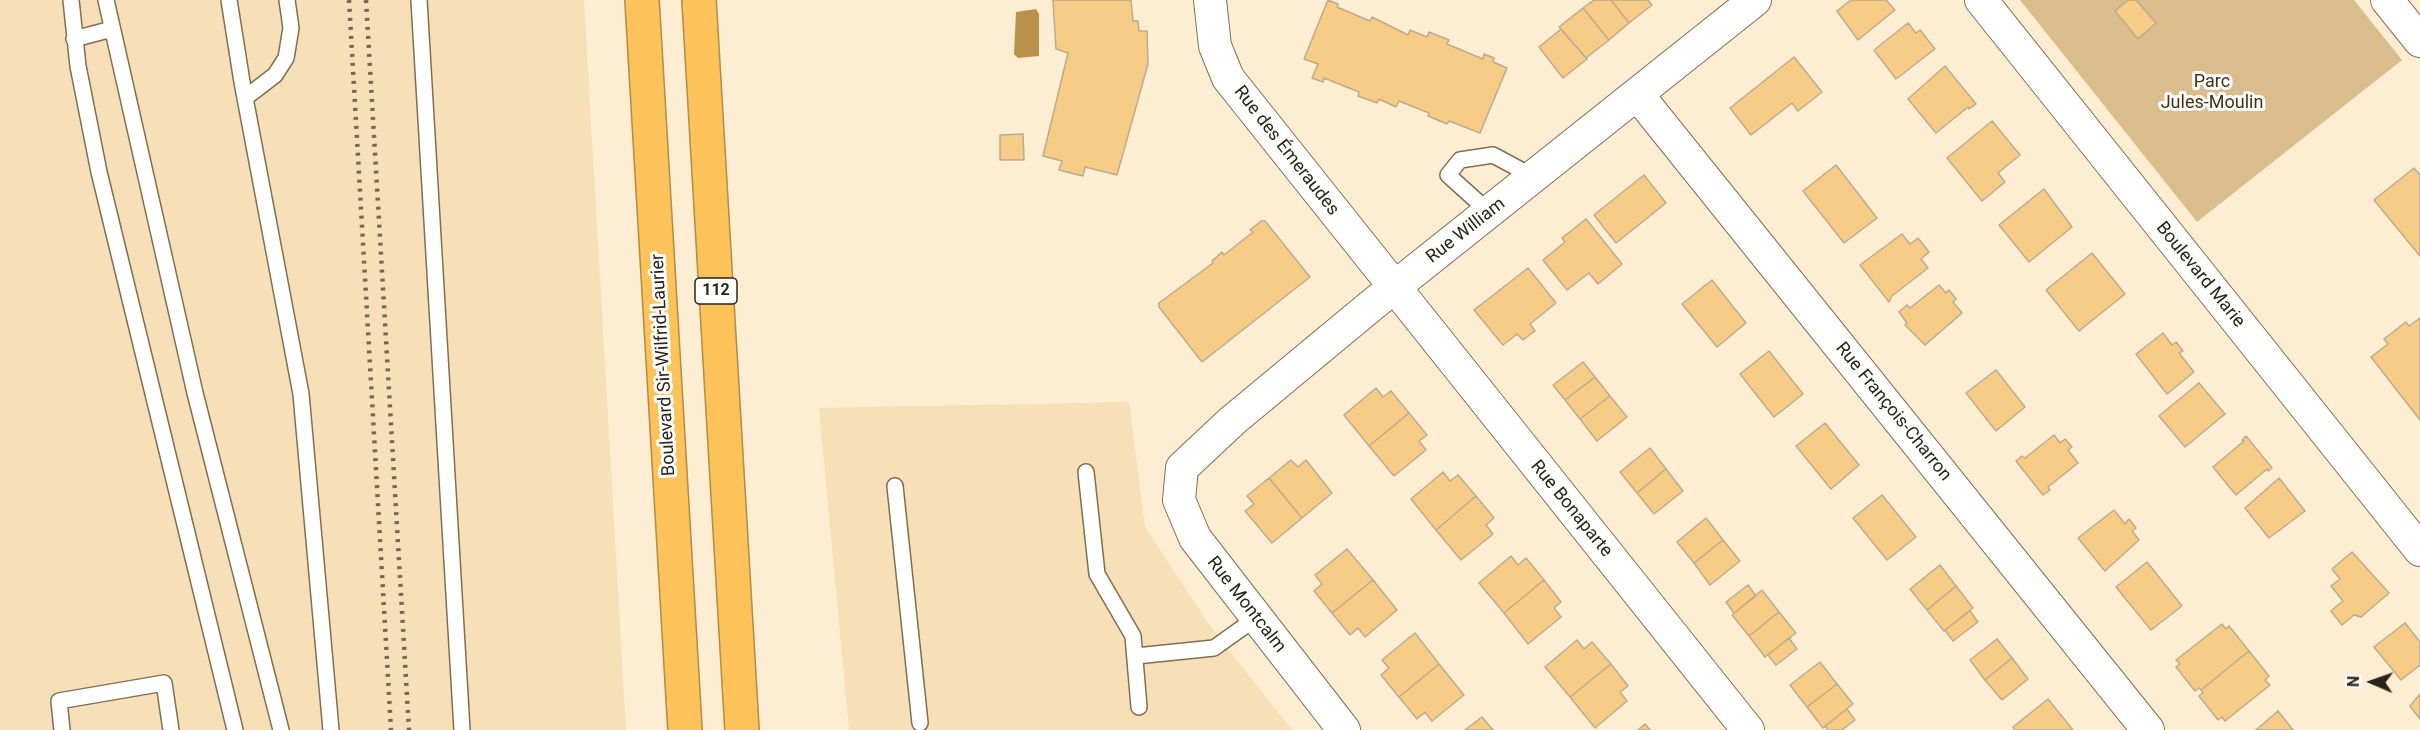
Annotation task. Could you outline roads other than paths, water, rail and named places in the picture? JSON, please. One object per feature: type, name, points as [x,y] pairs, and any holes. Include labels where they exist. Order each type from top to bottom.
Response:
[{"type":"highway","name":"Boulevard Sir-Wilfrid-Laurier","points":[[642,0],[685,730]]},
{"type":"highway","name":"112","points":[[699,0],[742,730]]},
{"type":"street","name":"Rue des Émeraudes","points":[[1210,0],[1215,46],[1228,78],[1394,288]]},
{"type":"street","name":"Rue William","points":[[1182,468],[1232,421],[1394,288],[1755,0]]},
{"type":"street","name":"Boulevard Marie","points":[[1981,0],[2420,549]]},
{"type":"street","points":[[2387,0],[2420,41]]},
{"type":"street","name":"Rue François-Charron","points":[[1637,94],[2148,730]]},
{"type":"street","name":"Rue Bonaparte","points":[[1394,288],[1748,730]]},
{"type":"street","name":"Rue Montcalm","points":[[1182,468],[1179,500],[1195,538],[1344,730]]},
{"type":"lane","points":[[71,0],[74,39],[88,121],[122,272],[235,730]]},
{"type":"lane","points":[[106,0],[195,393],[281,730]]},
{"type":"lane","points":[[229,0],[245,98],[301,394],[332,730]]},
{"type":"lane","points":[[245,98],[275,75],[286,58],[291,28],[287,0]]},
{"type":"lane","points":[[419,0],[462,730]]},
{"type":"lane","points":[[74,39],[112,29]]},
{"type":"lane","points":[[1489,212],[1448,175],[1460,160],[1493,155],[1534,177]]},
{"type":"lane","points":[[1086,472],[1097,574],[1133,636],[1139,707]]},
{"type":"lane","points":[[895,486],[920,723]]},
{"type":"lane","points":[[1136,656],[1214,648],[1256,618]]},
{"type":"lane","points":[[63,730],[59,701],[164,683],[171,730]]},
{"type":"railway","points":[[349,0],[391,730]]},
{"type":"railway","points":[[366,0],[409,730]]},
{"type":"park label","name":"Parc Jules-Moulin","points":[[2212,92]]}]
